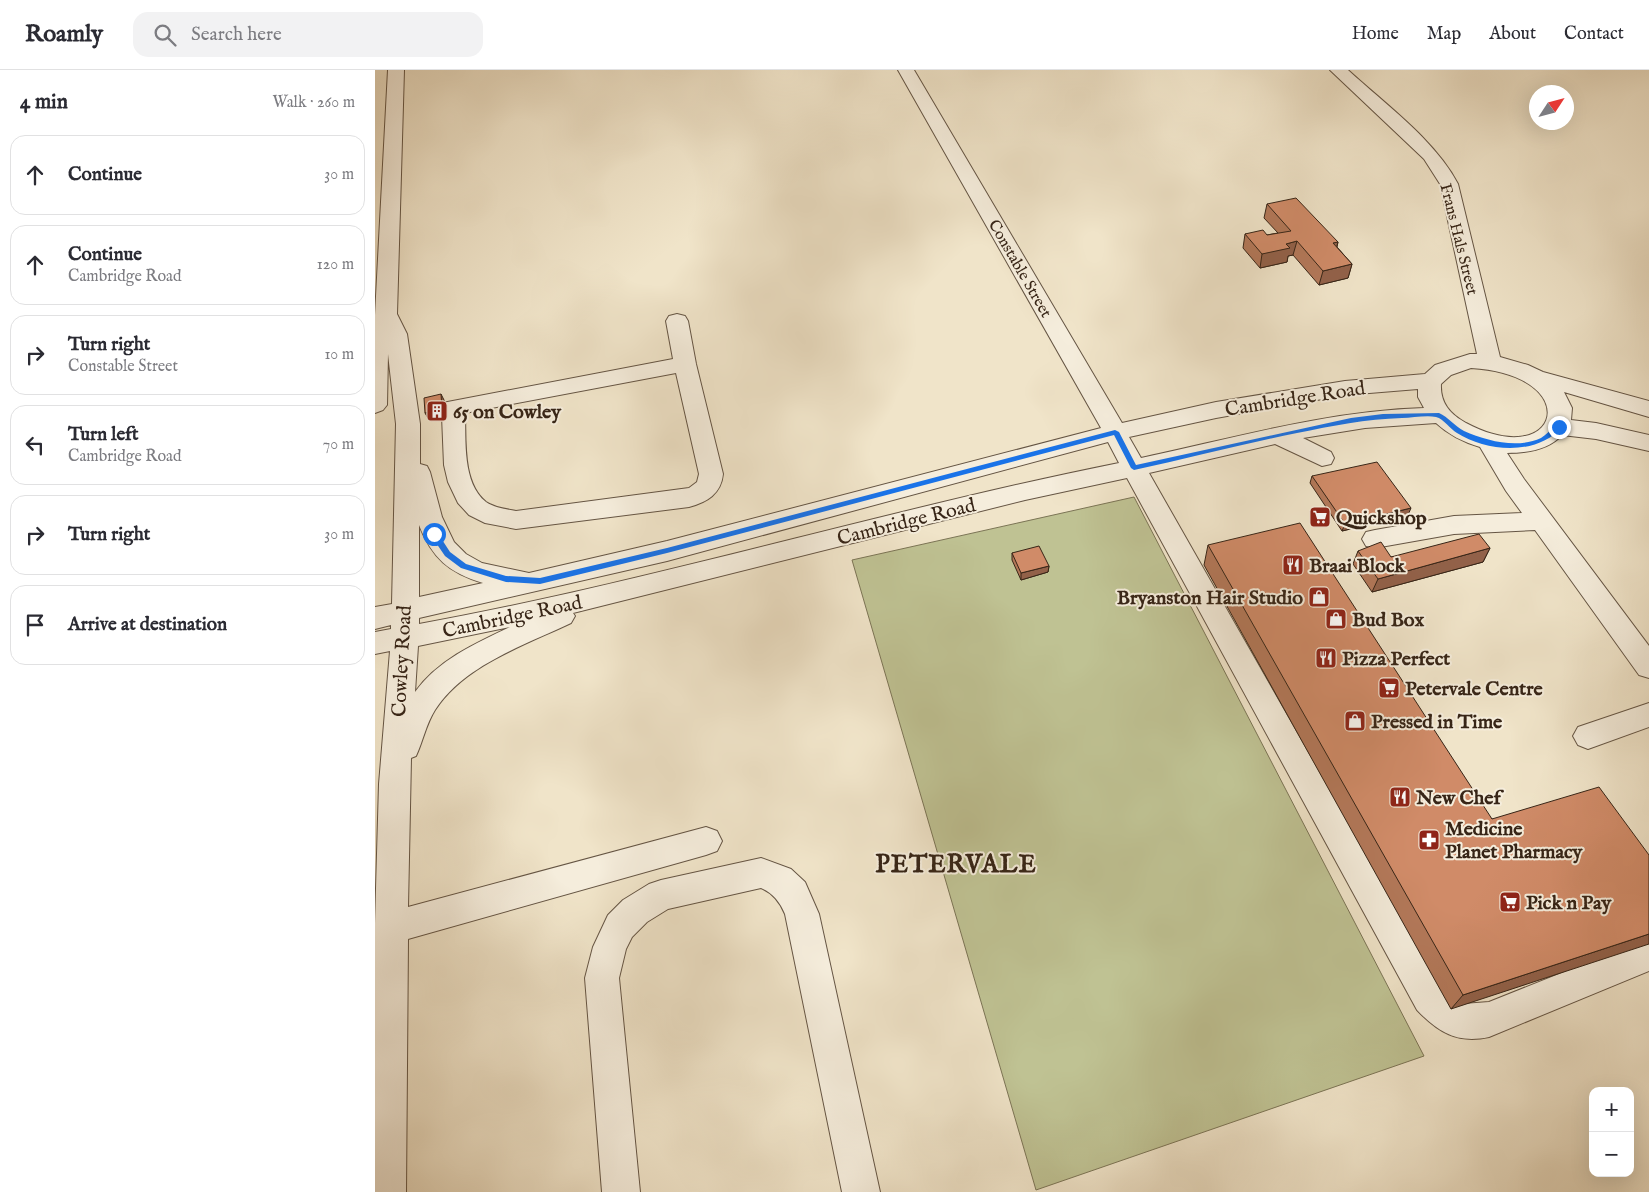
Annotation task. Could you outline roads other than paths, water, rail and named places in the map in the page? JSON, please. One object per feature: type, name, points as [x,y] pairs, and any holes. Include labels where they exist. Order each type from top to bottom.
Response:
[{"type":"street","name":"Cowley Road","points":[[375,405],[377,340],[386,314],[384,136],[396,70]]},
{"type":"street","name":"Constable Street","points":[[906,70],[1115,432],[1429,998],[1443,1013],[1462,1023],[1479,1023],[1501,1016],[1649,954]]},
{"type":"street","name":"Frans Hals Street","points":[[1338,70],[1430,155],[1441,169],[1449,184],[1489,362]]},
{"type":"street","name":"Cowley Road","points":[[386,314],[428,414],[405,624],[394,784],[387,1192]]},
{"type":"street","points":[[428,414],[457,468],[462,488],[470,502],[484,514],[499,519],[526,520],[689,498],[707,489],[711,482],[711,474],[685,364],[677,320]]},
{"type":"street","points":[[1535,378],[1553,393],[1559,402],[1561,410],[1559,427],[1543,440],[1520,445],[1490,443],[1460,432],[1439,415],[1431,403],[1429,392],[1431,381],[1440,372],[1453,364],[1470,361],[1505,365],[1535,378],[1615,398],[1649,410]]},
{"type":"street","points":[[375,424],[685,364]]},
{"type":"street","name":"Cambridge Road","points":[[375,643],[405,624],[540,581],[667,551],[1115,432],[1216,410],[1345,388],[1431,381]]},
{"type":"street","points":[[428,414],[427,514],[434,534],[448,554],[464,566],[506,579],[540,581]]},
{"type":"street","name":"Cambridge Road","points":[[375,618],[405,624],[596,599],[1026,491],[1277,435],[1351,420],[1398,415],[1439,415]]},
{"type":"street","points":[[1559,427],[1596,431],[1649,444]]},
{"type":"street","points":[[1277,435],[1322,458]]},
{"type":"street","points":[[1490,443],[1505,471],[1649,667]]},
{"type":"street","points":[[1520,445],[1525,471],[1525,498]]},
{"type":"street","points":[[1375,539],[1454,525],[1541,521]]},
{"type":"street","points":[[394,784],[409,732],[420,708],[438,686],[461,668],[596,599]]},
{"type":"street","points":[[1588,736],[1649,715]]},
{"type":"street","points":[[392,927],[493,901],[706,841]]},
{"type":"street","points":[[621,1192],[603,978],[610,947],[619,926],[635,911],[661,895],[761,873],[780,880],[793,893],[801,914],[861,1192]]},
{"type":"place","name":"65 on Cowley","points":[[437,411]]},
{"type":"place","name":"Quickshop","points":[[1320,517]]},
{"type":"place","name":"Braai Block","points":[[1293,565]]},
{"type":"place","name":"Bryanston Hair Studio","points":[[1319,597]]},
{"type":"place","name":"Bud Box","points":[[1336,619]]},
{"type":"place","name":"Pizza Perfect","points":[[1326,658]]},
{"type":"place","name":"Petervale Centre","points":[[1389,688]]},
{"type":"place","name":"Pressed in Time","points":[[1355,721]]},
{"type":"place","name":"New Chef","points":[[1400,797]]},
{"type":"place","name":"Medicine Planet Pharmacy","points":[[1429,840]]},
{"type":"place","name":"Pick n Pay","points":[[1510,902]]},
{"type":"district","name":"PETERVALE","points":[[956,863]]}]
